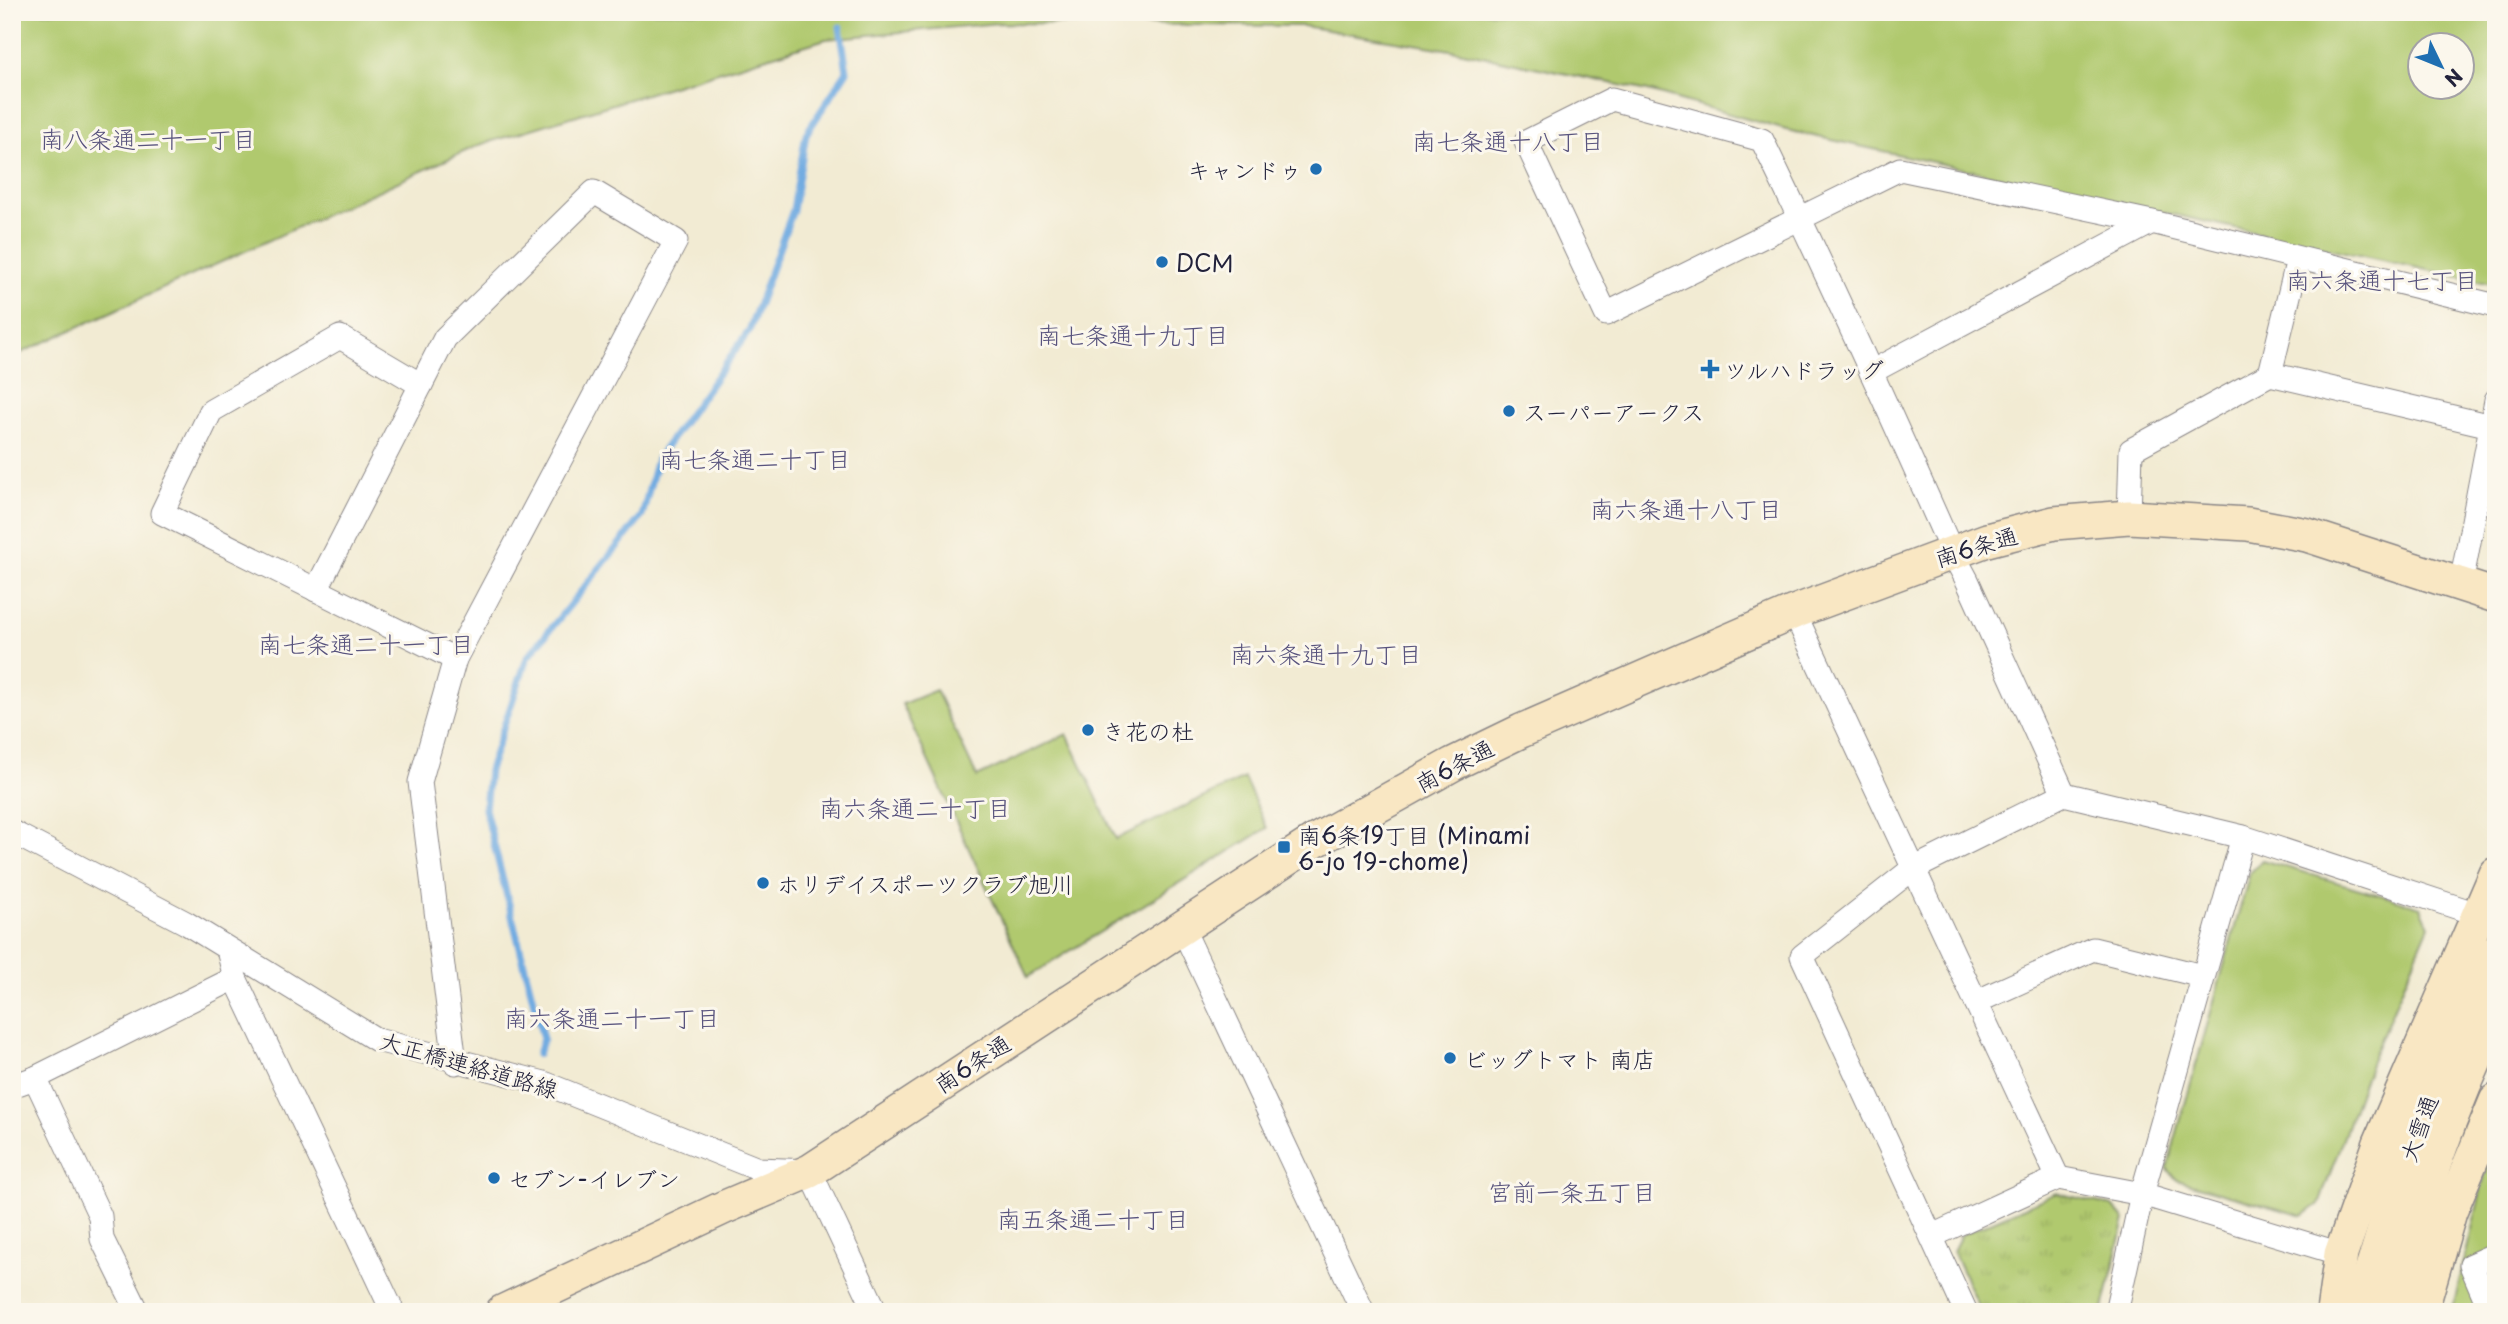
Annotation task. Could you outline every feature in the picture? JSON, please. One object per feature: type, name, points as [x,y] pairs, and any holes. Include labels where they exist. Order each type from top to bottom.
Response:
[{"type":"street","points":[[2064,794],[1799,216],[1762,140],[1612,99],[1526,142],[1606,314],[1799,216],[1900,169],[2152,222],[2496,306]]},
{"type":"street","points":[[316,590],[445,338],[594,192],[676,241],[455,659],[420,782],[455,1063]]},
{"type":"street","points":[[1871,372],[2152,222]]},
{"type":"street","points":[[2270,374],[2298,259]]},
{"type":"street","points":[[421,385],[341,337],[211,411],[162,513],[455,659]]},
{"type":"street","points":[[2129,517],[2131,450],[2270,374],[2491,426]]},
{"type":"street","points":[[2460,584],[2496,400]]},
{"type":"street","name":"南6条通","points":[[502,1312],[810,1171],[1181,925],[1313,842],[1453,764],[1521,731],[1794,612],[1952,552],[2054,523],[2129,517],[2248,524],[2295,533],[2496,596]]},
{"type":"street","points":[[1794,612],[2057,1178]]},
{"type":"street","points":[[1966,1312],[1801,956],[1912,870],[2064,794],[2243,837],[2477,914]]},
{"type":"street","name":"大正橋連絡道路線","points":[[12,832],[186,923],[377,1040],[455,1063],[544,1083],[758,1169],[810,1171]]},
{"type":"street","points":[[2116,1312],[2143,1194],[2243,837]]},
{"type":"street","points":[[2333,1312],[2341,1254],[2380,1143],[2496,874]]},
{"type":"street","points":[[1181,925],[1363,1312]]},
{"type":"street","points":[[1976,1002],[2093,948],[2202,976]]},
{"type":"street","points":[[228,950],[235,978],[393,1312]]},
{"type":"street","name":"大雪通","points":[[2359,1312],[2401,1174],[2451,1040],[2496,951]]},
{"type":"street","points":[[12,1086],[35,1078],[235,978]]},
{"type":"street","name":"大雪通","points":[[2389,1312],[2420,1199],[2478,1053],[2496,1017]]},
{"type":"street","points":[[35,1078],[100,1216],[102,1239],[138,1312]]},
{"type":"street","points":[[2421,1312],[2450,1212],[2496,1101]]},
{"type":"street","points":[[810,1171],[876,1312]]},
{"type":"street","points":[[1932,1236],[2057,1178],[2143,1194],[2341,1254]]},
{"type":"street","points":[[2491,1303],[2471,1265],[2494,1259]]},
{"type":"green space","points":[[12,12],[2480,12],[2496,16],[2496,285],[1786,130],[1648,91],[1463,52],[1303,26],[999,23],[826,39],[479,145],[12,357]]},
{"type":"green space","points":[[936,690],[977,777],[1067,734],[1116,839],[1244,778],[1267,828],[1028,977],[902,704]]},
{"type":"green space","points":[[2262,860],[2421,907],[2429,926],[2371,1061],[2319,1204],[2303,1216],[2177,1180],[2167,1168],[2250,873]]},
{"type":"green space","points":[[2496,1139],[2496,1312],[2452,1312],[2491,1149]]},
{"type":"green space","points":[[2056,1193],[2113,1206],[2125,1220],[2102,1312],[1981,1312],[1953,1251],[1961,1235]]},
{"type":"waterway","points":[[538,1054],[543,1039],[485,809],[489,770],[527,658],[642,516],[657,459],[749,331],[793,210],[806,134],[847,71],[840,27]]},
{"type":"place","name":"キャンドゥ","points":[[1316,169]]},
{"type":"place","name":"DCM","points":[[1162,262]]},
{"type":"place","name":"ツルハドラッグ","points":[[1710,369]]},
{"type":"place","name":"スーパーアークス","points":[[1509,411]]},
{"type":"place","name":"き花の杜","points":[[1088,730]]},
{"type":"place","name":"南6条19丁目 (Minami 6-jo 19-chome)","points":[[1284,847]]},
{"type":"place","name":"ホリデイスポーツクラブ旭川","points":[[763,883]]},
{"type":"place","name":"ビッグトマト 南店","points":[[1450,1058]]},
{"type":"place","name":"セブン-イレブン","points":[[494,1178]]},
{"type":"district","name":"南八条通二十一丁目","points":[[148,138]]},
{"type":"district","name":"南七条通十八丁目","points":[[1508,140]]},
{"type":"district","name":"南六条通十七丁目","points":[[2382,279]]},
{"type":"district","name":"南七条通十九丁目","points":[[1133,334]]},
{"type":"district","name":"南七条通二十丁目","points":[[755,458]]},
{"type":"district","name":"南六条通十八丁目","points":[[1686,508]]},
{"type":"district","name":"南七条通二十一丁目","points":[[366,643]]},
{"type":"district","name":"南六条通十九丁目","points":[[1326,653]]},
{"type":"district","name":"南六条通二十丁目","points":[[915,807]]},
{"type":"district","name":"南六条通二十一丁目","points":[[612,1017]]},
{"type":"district","name":"宮前一条五丁目","points":[[1572,1191]]},
{"type":"district","name":"南五条通二十丁目","points":[[1093,1218]]}]
